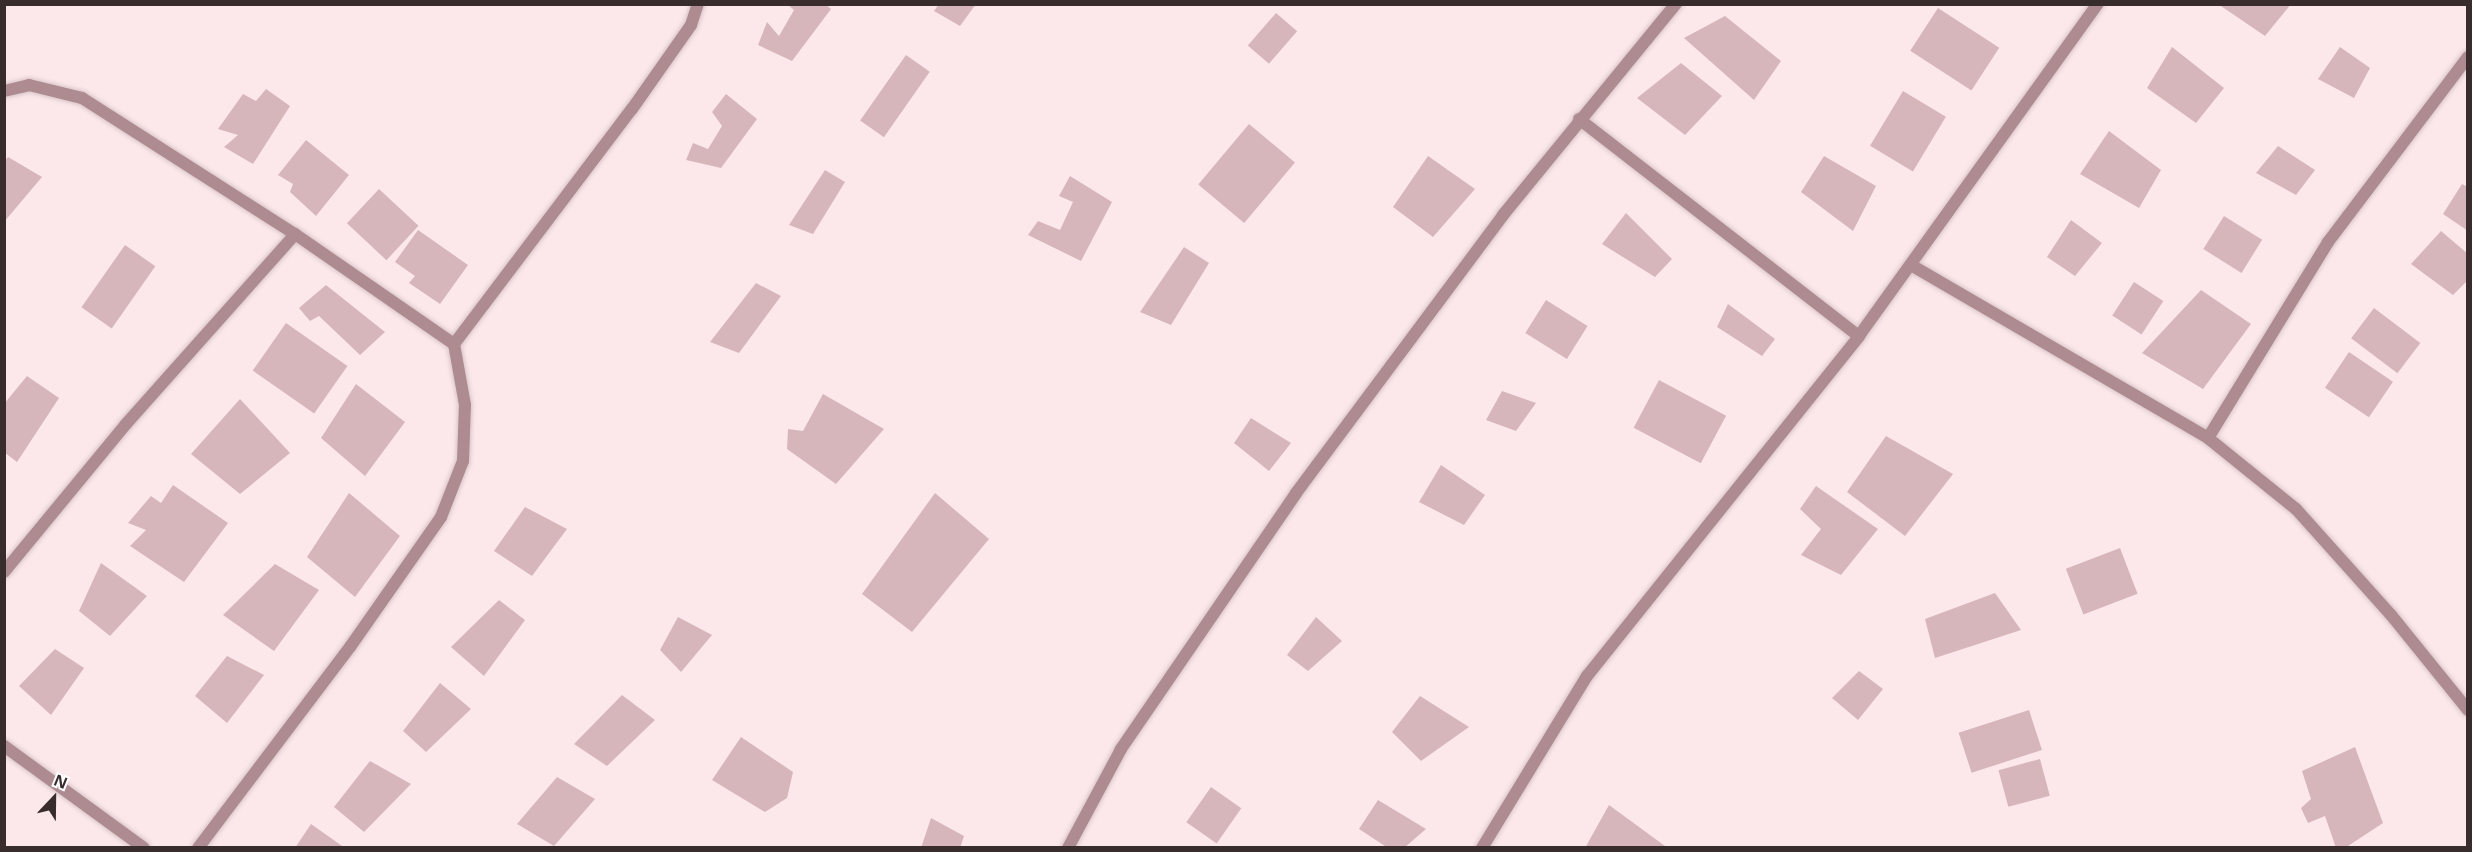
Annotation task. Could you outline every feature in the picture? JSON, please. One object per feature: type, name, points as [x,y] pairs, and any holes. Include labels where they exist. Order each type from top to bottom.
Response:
[{"type":"street","points":[[454,344],[632,109],[691,25],[698,4]]},
{"type":"street","points":[[1068,848],[1121,749],[1296,493],[1579,119],[1676,4]]},
{"type":"street","points":[[1482,848],[1587,676],[1859,336],[2098,4]]},
{"type":"street","points":[[2208,438],[2328,242],[2468,57]]},
{"type":"street","points":[[4,91],[29,85],[82,98],[295,234],[454,344],[465,405],[463,461],[441,517],[350,647],[198,848]]},
{"type":"street","points":[[1579,119],[1859,336]]},
{"type":"street","points":[[4,572],[126,424],[295,234]]},
{"type":"street","points":[[1911,265],[2208,438],[2296,509],[2391,615],[2468,710]]},
{"type":"street","points":[[4,746],[144,848]]},
{"type":"building","points":[[787,4],[825,4],[831,9],[792,61],[758,45],[767,22],[779,36],[794,10]]},
{"type":"building","points":[[939,4],[976,4],[960,26],[934,11]]},
{"type":"building","points":[[2218,4],[2291,4],[2265,36]]},
{"type":"building","points":[[1938,8],[1999,48],[1971,91],[1910,51]]},
{"type":"building","points":[[1276,13],[1297,31],[1269,64],[1248,45]]},
{"type":"building","points":[[1725,16],[1781,61],[1754,100],[1684,38]]},
{"type":"building","points":[[2172,47],[2224,88],[2196,123],[2147,88]]},
{"type":"building","points":[[2340,47],[2370,68],[2354,98],[2318,79]]},
{"type":"building","points":[[906,55],[930,72],[884,137],[860,121]]},
{"type":"building","points":[[1681,63],[1722,96],[1685,135],[1637,98]]},
{"type":"building","points":[[266,89],[290,106],[253,164],[224,147],[238,135],[218,129],[243,94],[256,101]]},
{"type":"building","points":[[1903,91],[1946,117],[1913,172],[1870,146]]},
{"type":"building","points":[[726,94],[757,119],[721,168],[686,160],[693,143],[708,149],[722,126],[712,112]]},
{"type":"building","points":[[1249,124],[1295,163],[1244,223],[1198,185]]},
{"type":"building","points":[[2109,131],[2161,170],[2139,208],[2080,174]]},
{"type":"building","points":[[306,140],[349,175],[316,216],[290,192],[293,184],[278,175]]},
{"type":"building","points":[[2278,146],[2315,170],[2296,195],[2256,173]]},
{"type":"building","points":[[1428,156],[1475,189],[1433,237],[1393,207]]},
{"type":"building","points":[[1824,156],[1876,186],[1853,231],[1801,192]]},
{"type":"building","points":[[8,157],[42,177],[4,222],[4,162]]},
{"type":"building","points":[[825,170],[845,182],[813,234],[789,225]]},
{"type":"building","points":[[1070,176],[1112,202],[1081,261],[1028,235],[1038,221],[1060,230],[1073,202],[1059,196]]},
{"type":"building","points":[[2462,184],[2468,187],[2468,231],[2443,214]]},
{"type":"building","points":[[379,189],[418,226],[386,260],[347,223]]},
{"type":"building","points":[[1626,213],[1672,259],[1655,277],[1602,244]]},
{"type":"building","points":[[2224,216],[2262,240],[2241,273],[2203,249]]},
{"type":"building","points":[[2071,220],[2102,243],[2075,276],[2047,257]]},
{"type":"building","points":[[418,230],[468,265],[440,304],[409,283],[415,276],[395,262]]},
{"type":"building","points":[[2441,231],[2468,254],[2468,280],[2453,295],[2411,264]]},
{"type":"building","points":[[125,245],[155,266],[112,328],[81,307]]},
{"type":"building","points":[[1184,247],[1209,263],[1171,325],[1140,312]]},
{"type":"building","points":[[2134,282],[2163,301],[2142,335],[2112,316]]},
{"type":"building","points":[[756,283],[781,296],[739,353],[710,342]]},
{"type":"building","points":[[326,285],[385,332],[360,355],[319,316],[310,321],[299,308]]},
{"type":"building","points":[[2201,290],[2251,324],[2203,389],[2142,353]]},
{"type":"building","points":[[1546,300],[1588,326],[1567,359],[1525,333]]},
{"type":"building","points":[[1728,304],[1775,339],[1762,356],[1717,327]]},
{"type":"building","points":[[2374,308],[2420,343],[2397,373],[2351,338]]},
{"type":"building","points":[[286,323],[347,366],[314,414],[253,371]]},
{"type":"building","points":[[2349,352],[2393,382],[2369,417],[2325,388]]},
{"type":"building","points":[[27,376],[59,398],[17,462],[4,452],[4,404]]},
{"type":"building","points":[[1659,380],[1726,416],[1701,463],[1634,428]]},
{"type":"building","points":[[356,384],[405,422],[365,476],[321,438]]},
{"type":"building","points":[[1502,391],[1536,403],[1516,431],[1486,420]]},
{"type":"building","points":[[823,394],[884,429],[836,484],[787,449],[788,429],[803,431]]},
{"type":"building","points":[[240,399],[290,453],[240,494],[191,454]]},
{"type":"building","points":[[1251,418],[1291,443],[1269,471],[1234,443]]},
{"type":"building","points":[[1886,436],[1953,474],[1905,536],[1847,492]]},
{"type":"building","points":[[1441,465],[1485,495],[1464,525],[1419,502]]},
{"type":"building","points":[[173,485],[228,523],[184,582],[130,546],[146,530],[128,523],[151,496],[161,503]]},
{"type":"building","points":[[1816,486],[1878,529],[1841,575],[1801,555],[1821,529],[1800,509]]},
{"type":"building","points":[[349,493],[400,536],[355,597],[307,557]]},
{"type":"building","points":[[935,493],[989,539],[912,632],[862,594]]},
{"type":"building","points":[[525,507],[567,529],[532,576],[494,551]]},
{"type":"building","points":[[2120,548],[2138,594],[2083,615],[2066,569]]},
{"type":"building","points":[[101,563],[147,596],[110,636],[79,611]]},
{"type":"building","points":[[275,564],[319,590],[274,651],[223,615]]},
{"type":"building","points":[[1995,593],[2021,630],[1935,658],[1925,619]]},
{"type":"building","points":[[499,600],[525,620],[484,676],[451,647]]},
{"type":"building","points":[[678,617],[712,635],[681,672],[660,650]]},
{"type":"building","points":[[1316,617],[1342,641],[1308,671],[1287,655]]},
{"type":"building","points":[[55,649],[84,668],[51,715],[19,686]]},
{"type":"building","points":[[227,656],[264,675],[227,723],[195,696]]},
{"type":"building","points":[[1859,671],[1883,689],[1858,720],[1832,698]]},
{"type":"building","points":[[440,683],[471,709],[426,752],[403,731]]},
{"type":"building","points":[[622,695],[655,720],[607,766],[574,744]]},
{"type":"building","points":[[1420,696],[1469,727],[1421,761],[1392,732]]},
{"type":"building","points":[[2029,710],[2042,750],[1972,773],[1959,733]]},
{"type":"building","points":[[741,737],[793,772],[787,798],[765,812],[712,780]]},
{"type":"building","points":[[2355,747],[2383,823],[2345,848],[2336,848],[2325,816],[2308,823],[2301,808],[2311,799],[2302,771]]},
{"type":"building","points":[[2040,759],[2050,796],[2008,807],[1998,770]]},
{"type":"building","points":[[370,761],[411,784],[364,832],[334,807]]},
{"type":"building","points":[[557,777],[595,799],[554,846],[517,824]]},
{"type":"building","points":[[1211,787],[1241,808],[1217,843],[1186,822]]},
{"type":"building","points":[[1378,800],[1426,829],[1404,848],[1388,848],[1359,829]]},
{"type":"building","points":[[1609,805],[1665,846],[1585,848]]},
{"type":"building","points":[[931,818],[964,836],[960,848],[921,848]]},
{"type":"building","points":[[311,824],[345,848],[295,848]]}]
